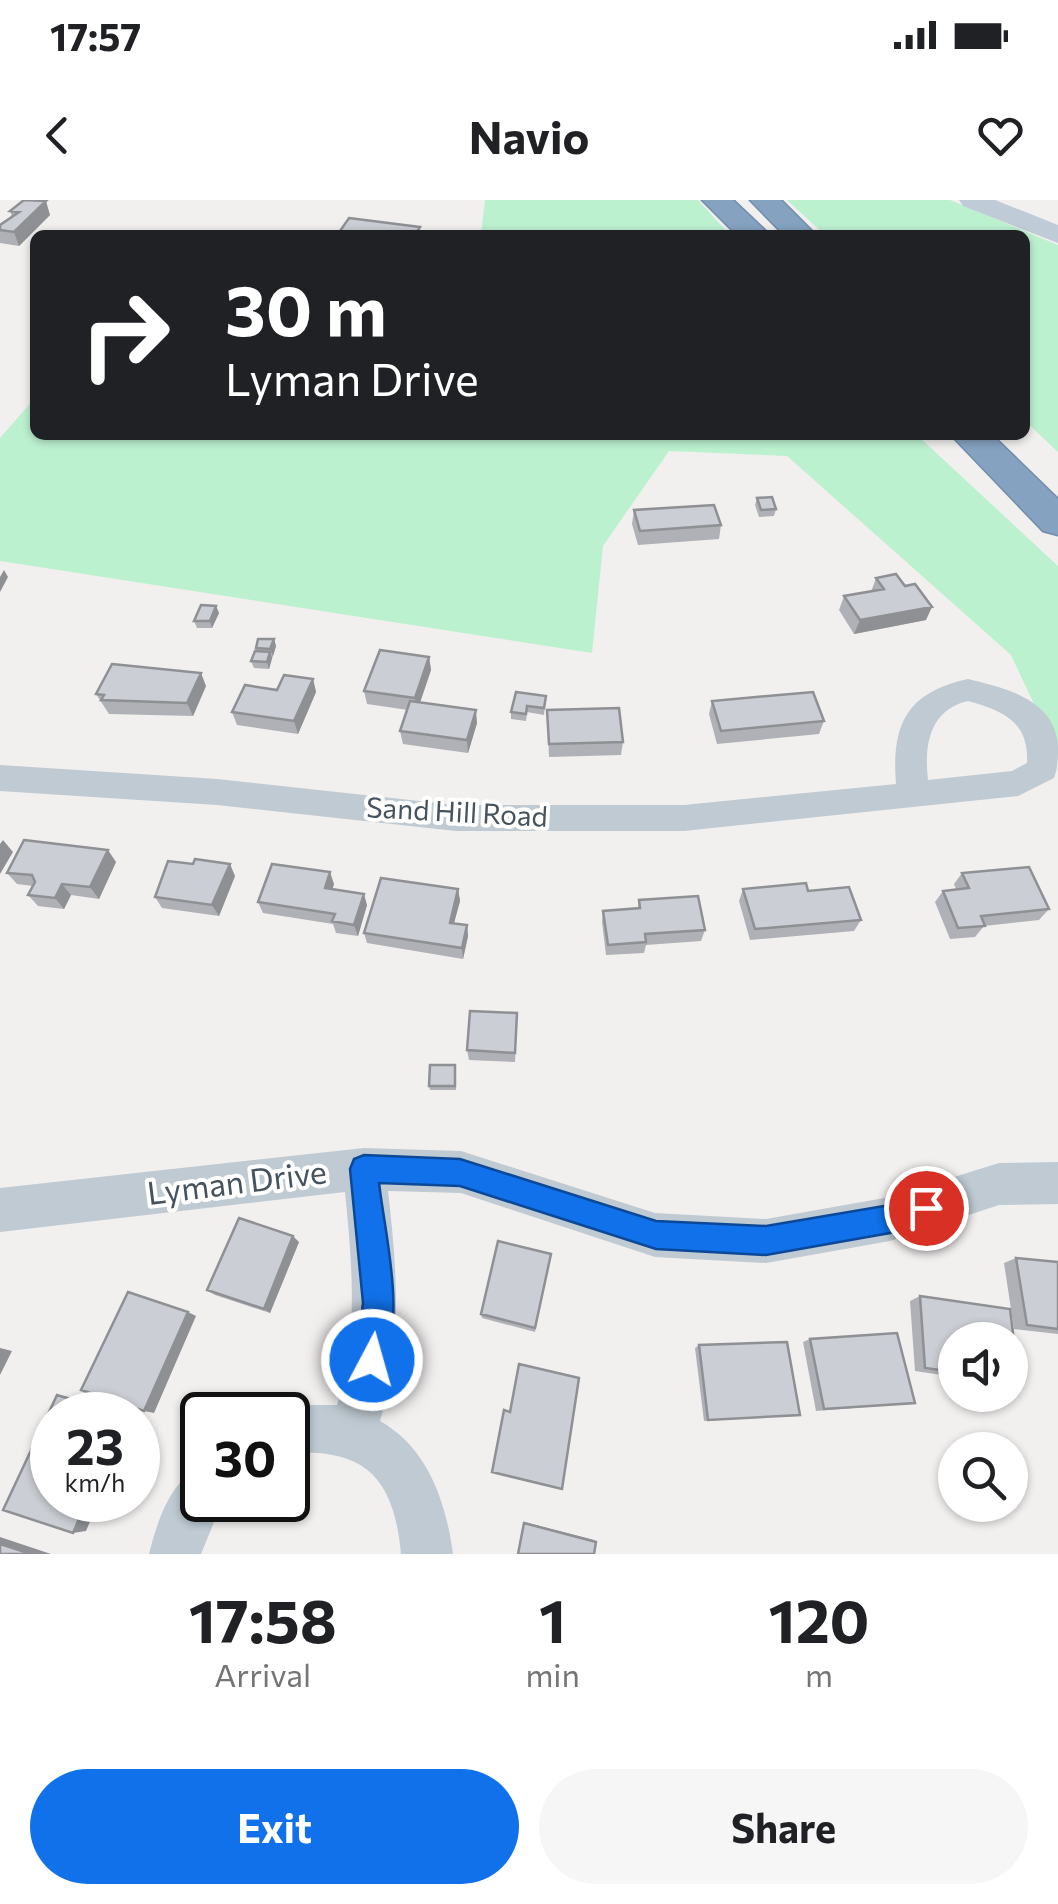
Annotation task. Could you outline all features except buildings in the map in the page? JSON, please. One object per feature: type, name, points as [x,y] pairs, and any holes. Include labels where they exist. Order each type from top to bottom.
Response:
[{"type":"highway","points":[[716,200],[749,230]]},
{"type":"highway","points":[[734,200],[764,230]]},
{"type":"highway","points":[[764,200],[795,230]]},
{"type":"highway","points":[[975,440],[1058,522]]},
{"type":"highway","points":[[1015,440],[1058,481]]},
{"type":"main road","points":[[972,200],[1058,235]]},
{"type":"street","name":"Sand Hill Road","points":[[0,778],[217,792],[456,818],[684,818],[914,795]]},
{"type":"street","name":"Lyman Drive","points":[[0,1210],[364,1169],[460,1172],[656,1235],[766,1241],[890,1219],[999,1184],[1058,1183]]},
{"type":"street","points":[[353,1431],[368,1389],[378,1303],[364,1169]]},
{"type":"street","points":[[310,1425],[353,1431],[386,1453],[412,1488],[426,1534],[427,1554]]},
{"type":"street","points":[[175,1554],[186,1522]]},
{"type":"green space","points":[[485,200],[698,200],[725,230],[482,230]]},
{"type":"green space","points":[[787,200],[950,200],[1022,230],[820,230]]},
{"type":"green space","points":[[1030,233],[1058,245],[1058,452],[1030,426]]},
{"type":"green space","points":[[30,404],[30,440],[922,440],[1058,566],[1058,755],[1011,655],[787,456],[669,451],[603,546],[592,653],[0,561],[0,438]]},
{"type":"route","points":[[372,1360],[378,1303],[364,1169],[460,1172],[656,1235],[766,1241],[890,1219],[926,1208]]}]
